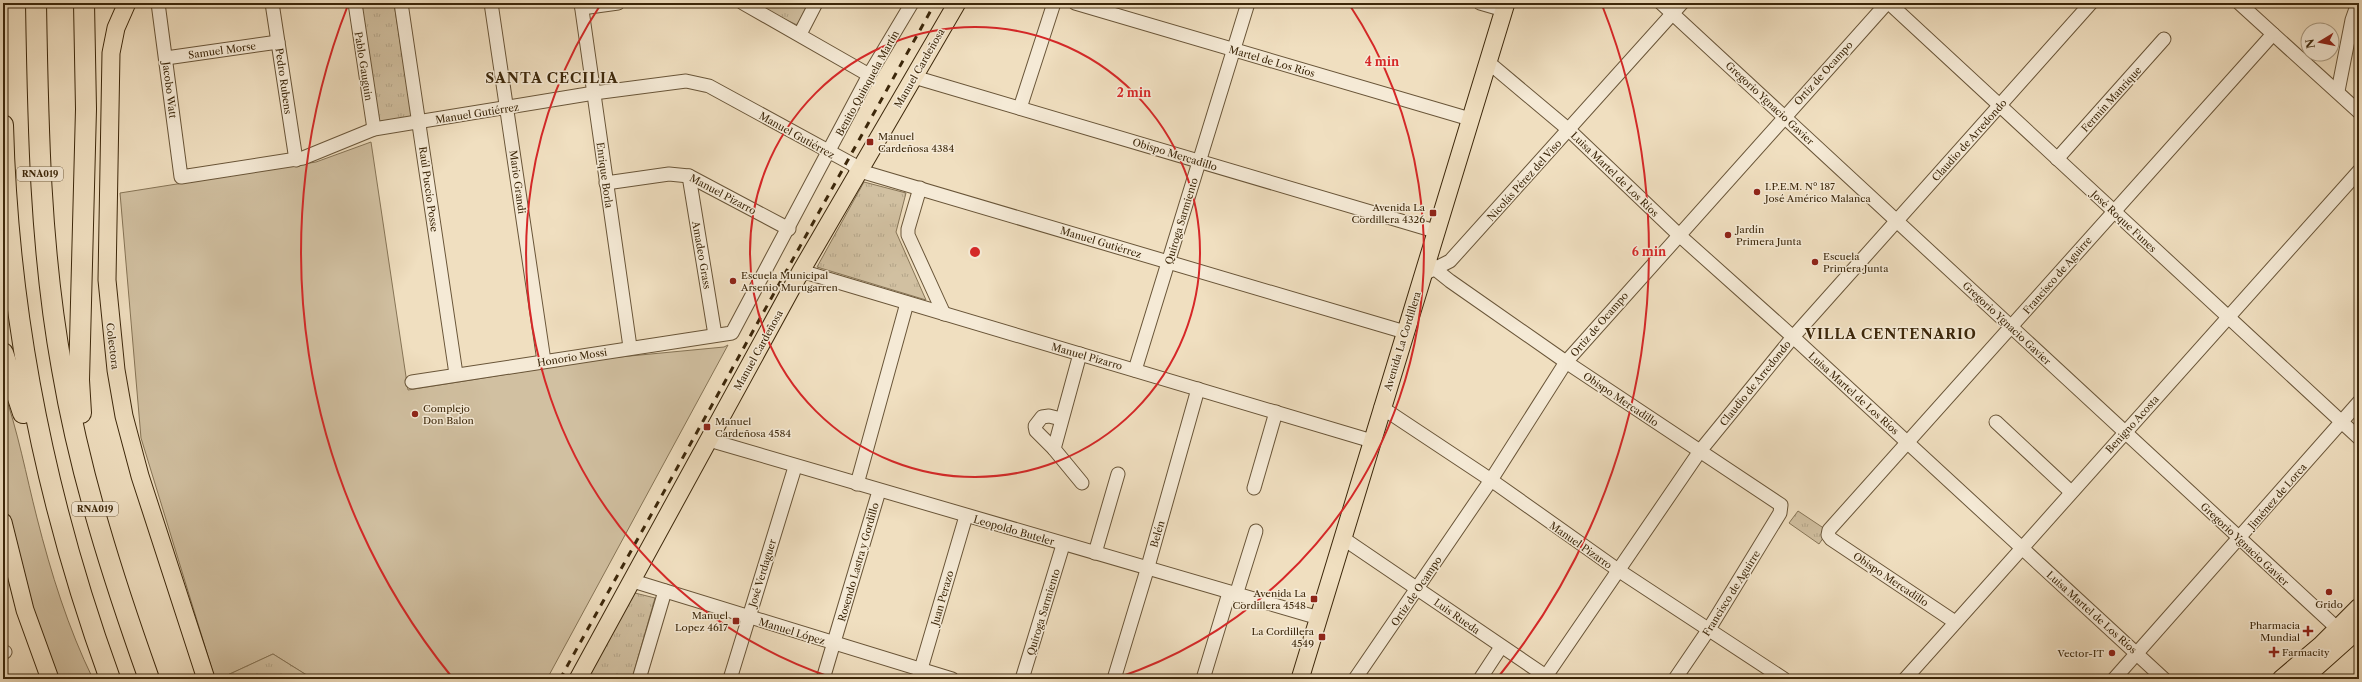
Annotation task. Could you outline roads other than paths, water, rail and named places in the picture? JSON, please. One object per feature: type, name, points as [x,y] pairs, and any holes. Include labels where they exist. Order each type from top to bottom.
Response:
[{"type":"highway","points":[[84,3],[86,109],[80,404],[92,462],[118,557],[131,629]]},
{"type":"highway","name":"RNA019","points":[[36,8],[42,199],[61,367],[86,478],[131,629],[149,679]]},
{"type":"highway","name":"RNA019","points":[[3,125],[8,225],[27,373],[55,506],[94,635],[110,679]]},
{"type":"highway","points":[[3,352],[22,407],[61,560],[94,635]]},
{"type":"main road","name":"Colectora","points":[[127,3],[116,28],[111,53],[107,252],[111,334],[120,393],[134,456],[206,679]]},
{"type":"main road","name":"Manuel Cardeñosa","points":[[578,679],[633,581],[801,271],[957,3]]},
{"type":"main road","name":"Avenida La Cordillera","points":[[1300,679],[1344,539],[1405,332],[1428,267],[1435,232],[1505,6]]},
{"type":"main road","points":[[3,522],[25,610],[50,679]]},
{"type":"main road","points":[[2281,679],[2338,629],[2359,607]]},
{"type":"main road","points":[[2338,629],[2358,630]]},
{"type":"main road","points":[[2303,679],[2358,630]]},
{"type":"street","name":"Jacobo Watt","points":[[158,3],[181,177]]},
{"type":"street","name":"Pedro Rubens","points":[[272,3],[296,160]]},
{"type":"street","name":"Pablo Gauguin","points":[[355,3],[374,129]]},
{"type":"street","name":"Raúl Puccio Posse","points":[[401,3],[456,374]]},
{"type":"street","name":"Mario Grandi","points":[[491,3],[544,361]]},
{"type":"street","points":[[581,6],[618,3]]},
{"type":"street","points":[[743,3],[755,6],[870,75]]},
{"type":"street","points":[[800,34],[816,3]]},
{"type":"street","name":"Benito Quinquela Martín","points":[[732,333],[789,229],[870,75],[912,3]]},
{"type":"street","points":[[1020,108],[1054,3]]},
{"type":"street","name":"Martel de Los Ríos","points":[[1075,3],[1470,119]]},
{"type":"street","name":"Quiroga Sarmiento","points":[[1135,370],[1248,3]]},
{"type":"street","points":[[1480,3],[1505,6]]},
{"type":"street","name":"Gregorio Ygnacio Gavier","points":[[1661,3],[2338,629]]},
{"type":"street","name":"Nicolás Pérez del Viso","points":[[1428,267],[1450,261],[1682,3]]},
{"type":"street","name":"José Roque Funes","points":[[1888,3],[2359,438]]},
{"type":"street","name":"Ortiz de Ocampo","points":[[1355,679],[1418,589],[1491,480],[1566,362],[1784,116],[1888,3]]},
{"type":"street","name":"Claudio de Arredondo","points":[[1547,678],[1618,570],[1700,451],[1793,337],[1896,220],[2092,3]]},
{"type":"street","points":[[2239,3],[2338,91],[2359,112]]},
{"type":"street","points":[[2338,91],[2352,20],[2358,3]]},
{"type":"street","name":"Enrique Borla","points":[[581,6],[630,347]]},
{"type":"street","name":"Francisco de Aguirre","points":[[1828,535],[1829,530],[2273,34]]},
{"type":"street","name":"Fermín Manrique","points":[[2057,159],[2164,39]]},
{"type":"street","name":"Samuel Morse","points":[[166,58],[278,42]]},
{"type":"street","name":"Luisa Martel de Los Ríos","points":[[1488,62],[1569,130],[1679,235],[1908,442],[2020,548],[2164,679]]},
{"type":"street","name":"Obispo Mercadillo","points":[[914,77],[1435,232]]},
{"type":"street","name":"Manuel Gutiérrez","points":[[181,177],[296,160],[374,129],[594,93],[686,81],[696,82],[709,86],[829,152],[860,171],[1405,332]]},
{"type":"street","name":"Benigno Acosta","points":[[1905,679],[2020,548],[2359,171]]},
{"type":"street","name":"Manuel Pizarro","points":[[606,183],[669,174],[689,176],[789,229]]},
{"type":"street","name":"Amadeo Grass","points":[[689,176],[715,335]]},
{"type":"street","points":[[920,188],[908,229],[908,235],[944,314]]},
{"type":"street","name":"Obispo Mercadillo","points":[[1428,267],[1566,362],[1782,505]]},
{"type":"street","name":"Manuel Pizarro","points":[[801,271],[1372,441]]},
{"type":"street","points":[[857,484],[907,303]]},
{"type":"street","name":"Honorio Mossi","points":[[412,382],[630,347],[732,333]]},
{"type":"street","points":[[1054,449],[1080,354]]},
{"type":"street","name":"Belén","points":[[1114,679],[1147,570],[1198,389]]},
{"type":"street","name":"Jiménez de Lorca","points":[[2114,679],[2359,402]]},
{"type":"street","name":"Manuel Pizarro","points":[[1382,407],[1491,480],[1618,570],[1784,679]]},
{"type":"street","points":[[1254,488],[1276,412]]},
{"type":"street","points":[[1061,420],[1048,416],[1042,417],[1035,426],[1036,431],[1054,449],[1082,483]]},
{"type":"street","points":[[1996,422],[2071,492]]},
{"type":"street","name":"Leopoldo Buteler","points":[[709,440],[795,467],[1095,553],[1147,570],[1319,618]]},
{"type":"street","name":"José Verdaguer","points":[[730,679],[795,467]]},
{"type":"street","points":[[1095,553],[1118,474]]},
{"type":"street","name":"Rosendo Lastra y Gordillo","points":[[822,679],[879,491]]},
{"type":"street","name":"Francisco de Aguirre","points":[[1675,679],[1709,629],[1780,513],[1782,505]]},
{"type":"street","name":"Juan Perazo","points":[[919,674],[966,516]]},
{"type":"street","points":[[1203,679],[1256,531]]},
{"type":"street","name":"Obispo Mercadillo","points":[[1828,535],[1955,622]]},
{"type":"street","name":"Luis Rueda","points":[[1344,539],[1547,678]]},
{"type":"street","name":"Quiroga Sarmiento","points":[[1022,679],[1064,544]]},
{"type":"street","name":"Manuel López","points":[[633,581],[834,643],[919,674],[952,679]]},
{"type":"street","points":[[639,679],[664,591]]},
{"type":"street","points":[[1480,679],[1501,647]]},
{"type":"railway","points":[[560,679],[935,3]]},
{"type":"place","name":"Manuel Cardeñosa 4384","points":[[870,142]]},
{"type":"place","name":"I.P.E.M. Nº 187 José Américo Malanca","points":[[1757,192]]},
{"type":"place","name":"Avenida La Cordillera 4326","points":[[1433,213]]},
{"type":"place","name":"Jardín Primera Junta","points":[[1728,235]]},
{"type":"place","name":"Escuela Primera Junta","points":[[1815,262]]},
{"type":"place","name":"Escuela Municipal Arsenio Murugarren","points":[[733,281]]},
{"type":"place","name":"Complejo Don Balon","points":[[415,414]]},
{"type":"place","name":"Manuel Cardeñosa 4584","points":[[707,427]]},
{"type":"place","name":"Grido","points":[[2329,592]]},
{"type":"place","name":"Avenida La Cordillera 4548","points":[[1314,599]]},
{"type":"place","name":"Manuel Lopez 4617","points":[[736,621]]},
{"type":"place","name":"Pharmacia Mundial","points":[[2308,631]]},
{"type":"place","name":"La Cordillera 4549","points":[[1322,637]]},
{"type":"place","name":"Farmacity","points":[[2274,652]]},
{"type":"place","name":"Vector-IT","points":[[2112,653]]},
{"type":"district","name":"SANTA CECILIA","points":[[552,78]]},
{"type":"district","name":"VILLA CENTENARIO","points":[[1891,334]]}]
